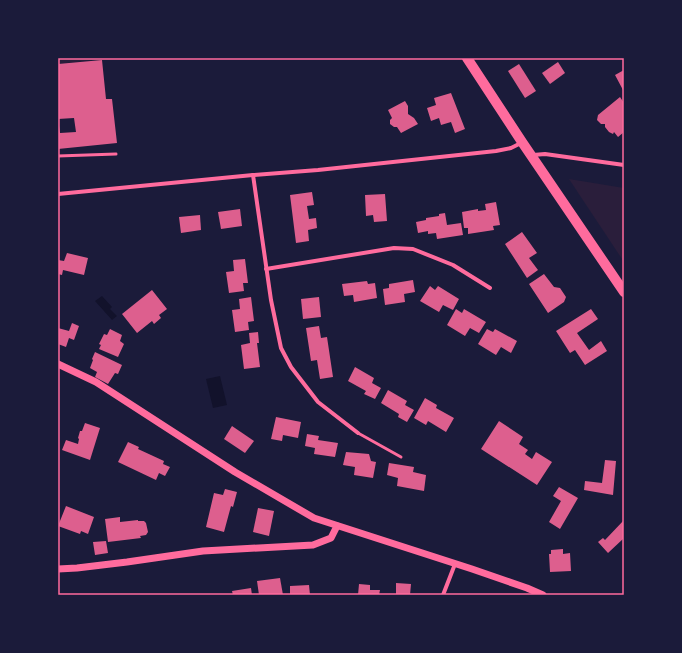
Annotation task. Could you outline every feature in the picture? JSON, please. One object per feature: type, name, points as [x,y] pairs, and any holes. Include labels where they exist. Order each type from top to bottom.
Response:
[{"type":"main road","points":[[467,58],[530,155],[624,292]]},
{"type":"street","points":[[58,194],[318,170],[496,151],[511,148],[522,142]]},
{"type":"street","points":[[530,155],[545,154],[624,165]]},
{"type":"street","points":[[252,175],[270,300],[281,348],[290,367],[318,402],[358,433]]},
{"type":"street","points":[[266,269],[374,250],[394,248],[413,249],[454,266],[490,288]]},
{"type":"street","points":[[58,364],[96,382],[235,472],[314,518],[526,588],[543,595]]},
{"type":"street","points":[[58,569],[113,564],[203,551],[313,545],[331,538],[337,526]]},
{"type":"street","points":[[442,595],[454,564]]},
{"type":"lane","points":[[58,156],[116,154]]},
{"type":"lane","points":[[358,433],[400,457]]},
{"type":"shaded area","points":[[58,58],[109,58],[58,64]]},
{"type":"shaded area","points":[[569,179],[624,188],[624,262]]},
{"type":"shaded area","points":[[102,296],[112,307],[110,309],[117,316],[112,320],[95,301]]},
{"type":"shaded area","points":[[220,376],[227,405],[213,408],[206,379]]},
{"type":"building","points":[[102,60],[106,99],[112,99],[117,143],[58,149],[58,126],[60,133],[76,132],[74,118],[58,119],[58,64]]},
{"type":"building","points":[[558,62],[565,73],[550,84],[542,73]]},
{"type":"building","points":[[519,64],[536,91],[525,98],[508,71]]},
{"type":"building","points":[[624,70],[624,89],[623,90],[615,75]]},
{"type":"building","points":[[451,93],[465,129],[455,133],[451,122],[441,125],[439,118],[431,121],[427,108],[436,105],[434,98]]},
{"type":"building","points":[[620,97],[624,103],[624,132],[618,137],[614,132],[613,134],[609,132],[605,127],[605,124],[601,124],[597,120],[598,115]]},
{"type":"building","points":[[405,101],[408,106],[408,114],[414,118],[418,124],[401,133],[397,127],[390,124],[390,120],[392,118],[388,110]]},
{"type":"building","points":[[312,192],[314,205],[307,206],[309,219],[316,218],[317,228],[308,230],[309,241],[296,243],[290,195]]},
{"type":"building","points":[[385,194],[387,221],[374,222],[373,215],[366,216],[365,195]]},
{"type":"building","points":[[496,202],[500,225],[493,226],[494,230],[468,234],[468,228],[464,228],[462,212],[478,209],[478,211],[486,210],[485,204]]},
{"type":"building","points":[[240,209],[242,226],[221,229],[218,212]]},
{"type":"building","points":[[445,213],[447,225],[461,223],[463,235],[437,239],[436,233],[428,234],[428,231],[418,233],[416,222]]},
{"type":"building","points":[[200,215],[201,230],[181,233],[179,217]]},
{"type":"building","points":[[522,232],[537,253],[529,258],[538,270],[527,278],[505,244]]},
{"type":"building","points":[[67,253],[88,258],[84,275],[63,270],[62,275],[58,274],[58,260],[64,261]]},
{"type":"building","points":[[245,259],[248,283],[243,283],[244,291],[229,293],[226,272],[234,271],[233,260]]},
{"type":"building","points":[[544,274],[554,287],[560,288],[566,297],[564,302],[548,313],[529,284]]},
{"type":"building","points":[[413,280],[415,292],[404,294],[405,302],[385,305],[383,289],[389,288],[389,284]]},
{"type":"building","points":[[367,281],[368,284],[375,283],[377,298],[354,302],[353,295],[344,296],[342,284]]},
{"type":"building","points":[[430,286],[435,290],[438,286],[459,299],[453,310],[443,305],[439,312],[420,301]]},
{"type":"building","points":[[152,290],[167,309],[159,315],[161,318],[154,324],[152,321],[137,333],[122,314]]},
{"type":"building","points":[[251,297],[254,321],[248,322],[249,330],[235,332],[232,310],[240,309],[239,299]]},
{"type":"building","points":[[319,297],[321,317],[303,319],[301,299]]},
{"type":"building","points":[[456,309],[462,313],[464,309],[486,322],[479,333],[470,328],[465,336],[447,325]]},
{"type":"building","points":[[591,309],[598,319],[577,333],[589,350],[601,341],[607,351],[585,365],[575,350],[570,353],[556,331]]},
{"type":"building","points":[[72,323],[79,326],[74,340],[69,338],[66,347],[58,344],[58,328],[69,331]]},
{"type":"building","points":[[319,326],[321,338],[327,337],[333,377],[320,379],[317,360],[311,361],[306,328]]},
{"type":"building","points":[[110,329],[122,335],[120,341],[124,344],[118,357],[99,349],[101,345],[99,344],[104,334],[107,335]]},
{"type":"building","points":[[487,329],[493,332],[495,329],[517,341],[511,353],[501,347],[496,355],[478,344]]},
{"type":"building","points":[[258,332],[259,343],[257,343],[260,367],[244,369],[241,345],[250,343],[249,333]]},
{"type":"building","points":[[95,352],[122,365],[118,374],[115,373],[108,384],[95,377],[97,372],[90,368]]},
{"type":"building","points":[[355,367],[374,378],[372,383],[381,388],[375,399],[364,394],[366,391],[348,381]]},
{"type":"building","points":[[388,390],[407,401],[405,405],[414,410],[407,422],[398,417],[399,414],[381,403]]},
{"type":"building","points":[[425,398],[437,405],[436,408],[454,418],[446,432],[428,421],[426,425],[414,418]]},
{"type":"building","points":[[276,417],[301,422],[298,438],[283,435],[282,441],[271,439]]},
{"type":"building","points":[[499,421],[523,437],[519,444],[528,450],[525,454],[532,459],[536,452],[552,462],[537,485],[481,449]]},
{"type":"building","points":[[85,423],[100,428],[90,460],[62,450],[66,440],[78,444],[80,431],[82,431]]},
{"type":"building","points":[[232,426],[254,441],[245,453],[224,439]]},
{"type":"building","points":[[307,434],[319,436],[318,440],[338,443],[335,457],[314,454],[315,448],[305,446]]},
{"type":"building","points":[[128,442],[139,447],[138,449],[164,461],[163,464],[170,467],[165,476],[159,473],[156,480],[118,462]]},
{"type":"building","points":[[346,452],[369,454],[371,461],[376,462],[373,478],[354,475],[355,467],[343,465]]},
{"type":"building","points":[[605,460],[616,461],[613,495],[584,490],[585,481],[602,483]]},
{"type":"building","points":[[389,463],[414,467],[413,472],[426,475],[424,491],[397,486],[398,478],[387,475]]},
{"type":"building","points":[[559,487],[578,498],[560,529],[549,522],[561,501],[553,496]]},
{"type":"building","points":[[225,489],[237,492],[233,507],[231,506],[224,532],[206,527],[214,493],[223,495]]},
{"type":"building","points":[[66,506],[94,517],[88,534],[81,531],[80,534],[58,526]]},
{"type":"building","points":[[258,508],[274,511],[269,536],[253,532]]},
{"type":"building","points":[[120,517],[120,522],[138,520],[144,521],[148,532],[146,535],[140,536],[141,538],[108,542],[105,519]]},
{"type":"building","points":[[624,520],[624,538],[608,553],[598,542],[603,538],[605,540]]},
{"type":"building","points":[[106,541],[108,553],[95,555],[93,542]]},
{"type":"building","points":[[563,549],[563,554],[570,553],[571,571],[550,572],[549,554],[551,554],[551,550]]},
{"type":"building","points":[[280,578],[283,595],[259,595],[257,581]]},
{"type":"building","points":[[396,583],[411,584],[410,595],[396,595]]},
{"type":"building","points":[[359,584],[370,585],[370,590],[380,590],[379,595],[358,595]]},
{"type":"building","points":[[309,585],[310,595],[290,595],[290,586]]},
{"type":"building","points":[[251,588],[252,595],[233,595],[232,591]]}]
